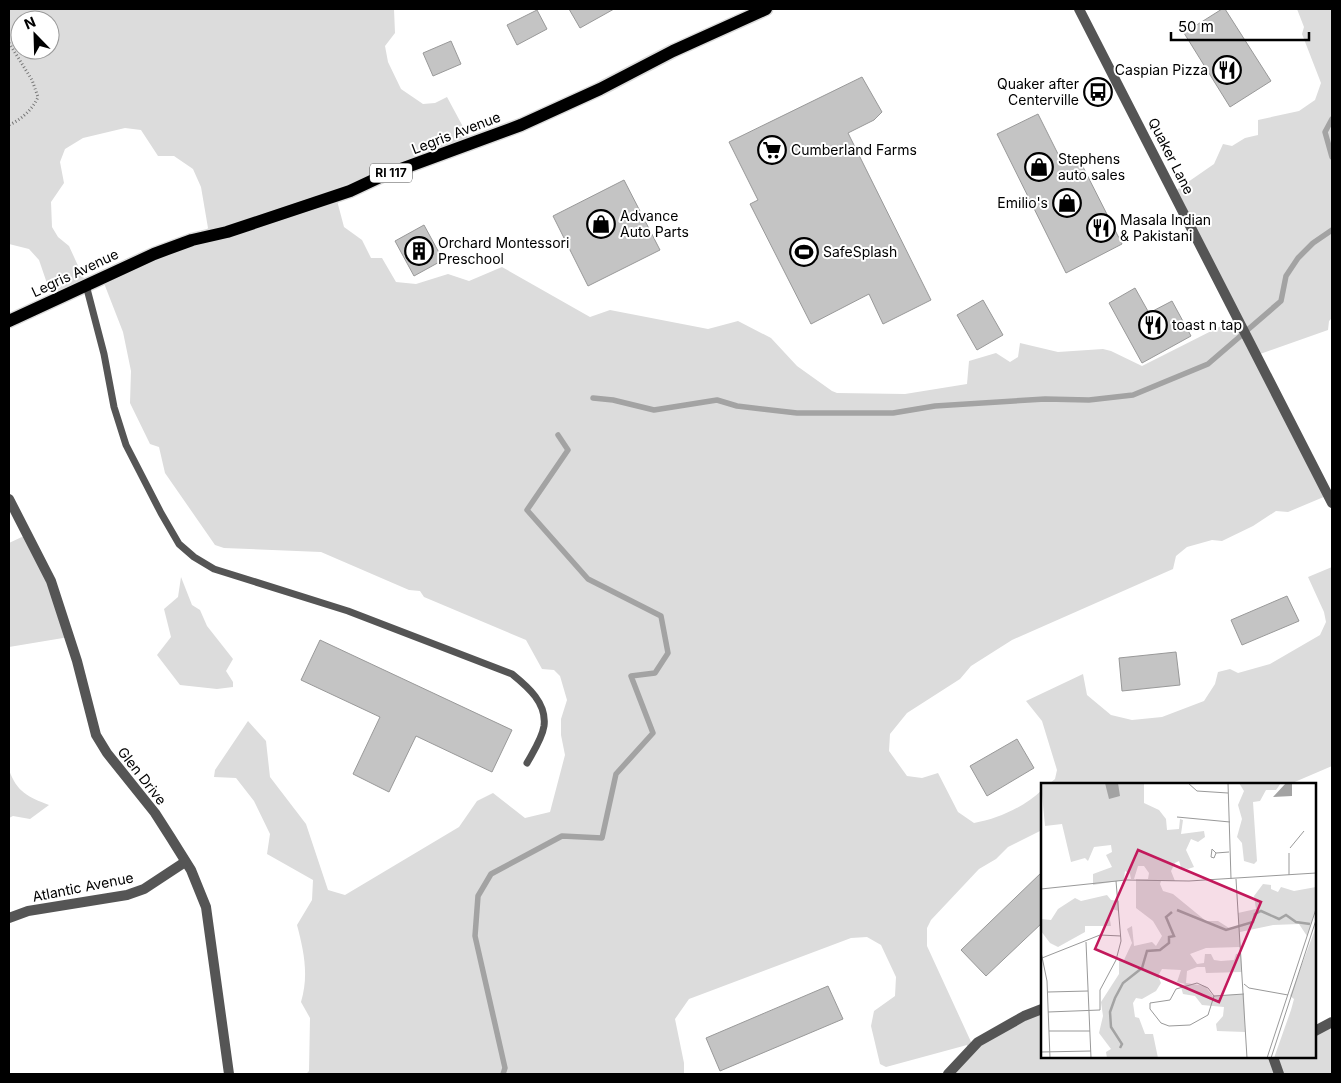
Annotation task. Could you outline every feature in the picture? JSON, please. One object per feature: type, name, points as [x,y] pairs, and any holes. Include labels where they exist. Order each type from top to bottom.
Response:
[{"type":"main road","name":"Legris Avenue","points":[[9,321],[154,254],[192,240],[227,232],[350,191],[382,176],[520,125],[600,89],[673,52],[766,9]]},
{"type":"street","name":"Quaker Lane","points":[[1079,9],[1332,503]]},
{"type":"street","name":"Glen Drive","points":[[9,499],[51,581],[77,661],[96,735],[107,753],[155,812],[191,870],[206,907],[229,1074]]},
{"type":"street","name":"Atlantic Avenue","points":[[9,918],[28,911],[127,895],[144,889],[185,862]]},
{"type":"street","points":[[948,1074],[978,1042],[1024,1016],[1041,1009]]},
{"type":"street","points":[[1316,1030],[1332,1022]]},
{"type":"street","points":[[1273,1058],[1279,1074]]},
{"type":"lane","points":[[86,284],[104,354],[114,407],[126,445],[161,514],[179,544],[194,557],[214,569],[348,611],[512,674],[538,700],[543,715],[544,726],[527,763]]},
{"type":"path","points":[[9,43],[32,80],[38,97],[29,111],[9,125]]},
{"type":"shaded area","points":[[9,9],[394,9],[395,33],[385,46],[388,62],[401,89],[423,104],[435,103],[447,97],[468,136],[463,141],[337,188],[335,193],[344,227],[362,240],[371,258],[382,258],[396,282],[416,284],[448,274],[469,281],[502,267],[590,317],[610,310],[708,329],[738,321],[771,338],[797,366],[837,393],[905,394],[967,384],[969,361],[996,353],[1010,362],[1018,357],[1020,343],[1058,352],[1103,349],[1142,366],[1237,318],[1175,191],[1214,164],[1223,144],[1232,146],[1245,138],[1258,135],[1258,120],[1299,111],[1315,100],[1321,83],[1302,34],[1304,27],[1297,9],[1332,9],[1332,318],[1329,321],[1328,330],[1260,354],[1326,496],[1288,512],[1276,511],[1253,526],[1222,541],[1212,540],[1187,547],[1176,556],[1173,569],[1012,640],[971,666],[960,679],[907,713],[890,734],[889,751],[907,776],[922,778],[938,773],[958,812],[974,823],[992,819],[1010,811],[1027,802],[1041,791],[1041,830],[1008,847],[996,859],[979,869],[931,920],[927,928],[927,946],[972,1044],[1041,1008],[1041,1058],[1316,1058],[1316,1028],[1332,1020],[1332,1074],[946,1074],[967,1050],[967,1045],[886,1067],[880,1064],[871,1026],[874,1011],[895,996],[896,977],[881,945],[867,937],[851,938],[689,999],[675,1019],[684,1063],[684,1074],[306,1074],[309,1071],[310,1018],[301,1002],[305,982],[305,964],[297,925],[312,900],[313,880],[267,854],[270,834],[254,801],[236,778],[214,777],[215,770],[248,721],[266,741],[270,777],[306,824],[328,890],[345,895],[459,827],[477,801],[493,793],[525,818],[550,812],[565,755],[561,735],[561,719],[567,700],[560,676],[554,670],[542,669],[526,640],[424,597],[420,591],[409,590],[321,552],[224,548],[215,545],[165,473],[159,447],[150,444],[130,403],[131,371],[123,332],[102,278],[207,230],[201,187],[193,169],[174,156],[158,156],[141,130],[125,128],[83,138],[65,149],[60,162],[64,183],[51,202],[52,227],[58,237],[69,246],[85,281],[52,298],[39,260],[29,249],[9,244]]},
{"type":"shaded area","points":[[24,536],[31,539],[69,637],[9,647],[9,543]]},
{"type":"shaded area","points":[[1332,567],[1332,766],[1292,783],[1050,783],[1055,779],[1057,770],[1042,721],[1026,701],[1083,674],[1087,695],[1111,715],[1132,720],[1162,717],[1204,701],[1215,684],[1218,672],[1230,669],[1238,673],[1270,664],[1320,635],[1326,622],[1324,612],[1308,577]]},
{"type":"shaded area","points":[[181,577],[192,605],[200,610],[207,626],[233,659],[226,671],[233,682],[233,687],[217,689],[180,685],[157,655],[171,637],[164,609],[178,597]]},
{"type":"shaded area","points":[[9,770],[16,784],[24,793],[49,805],[30,819],[13,816],[9,818]]},
{"type":"building","points":[[569,9],[614,9],[580,28]]},
{"type":"building","points":[[1222,9],[1225,9],[1271,81],[1230,107],[1184,33]]},
{"type":"building","points":[[537,10],[547,29],[517,45],[507,25]]},
{"type":"building","points":[[451,41],[461,64],[433,76],[423,53]]},
{"type":"building","points":[[862,77],[882,112],[874,120],[848,133],[931,300],[883,324],[869,294],[811,324],[750,204],[758,200],[729,142]]},
{"type":"building","name":"Emilio's","points":[[1038,114],[1062,162],[1077,155],[1122,244],[1066,273],[997,134]]},
{"type":"building","points":[[624,180],[660,250],[588,286],[553,216]]},
{"type":"building","name":"Orchard Montessori Preschool","points":[[424,225],[443,260],[414,276],[395,241]]},
{"type":"building","name":"toast n tap","points":[[1135,288],[1149,313],[1172,301],[1191,336],[1142,363],[1109,303]]},
{"type":"building","points":[[983,300],[1003,335],[977,350],[957,315]]},
{"type":"building","points":[[1287,596],[1299,621],[1242,645],[1231,620]]},
{"type":"building","points":[[320,640],[512,730],[492,772],[416,736],[389,792],[353,774],[380,717],[301,680]]},
{"type":"building","points":[[1176,652],[1180,685],[1122,691],[1119,658]]},
{"type":"building","points":[[1017,739],[1034,768],[987,796],[970,766]]},
{"type":"building","points":[[1041,873],[1041,924],[986,976],[961,950]]},
{"type":"building","points":[[828,986],[843,1019],[720,1071],[706,1038]]},
{"type":"waterway","points":[[1332,119],[1325,132],[1332,157]]},
{"type":"waterway","points":[[593,398],[613,400],[654,410],[717,400],[737,406],[797,413],[893,413],[935,406],[1045,399],[1089,400],[1133,395],[1208,364],[1281,301],[1286,276],[1298,258],[1313,243],[1332,230]]},
{"type":"waterway","points":[[503,1074],[505,1068],[475,936],[478,896],[491,874],[562,836],[602,838],[616,774],[653,733],[631,676],[655,673],[668,653],[661,616],[588,579],[527,510],[568,450],[558,435]]},
{"type":"place","name":"Caspian Pizza","points":[[1227,70]]},
{"type":"place","name":"Quaker after Centerville","points":[[1098,92]]},
{"type":"place","name":"Cumberland Farms","points":[[772,150]]},
{"type":"place","name":"Stephens auto sales","points":[[1039,167]]},
{"type":"place","name":"Emilio's","points":[[1067,203]]},
{"type":"place","name":"Advance Auto Parts","points":[[601,224]]},
{"type":"place","name":"Masala Indian & Pakistani","points":[[1101,228]]},
{"type":"place","name":"Orchard Montessori Preschool","points":[[419,251]]},
{"type":"place","name":"SafeSplash","points":[[804,252]]},
{"type":"place","name":"toast n tap","points":[[1153,325]]}]
